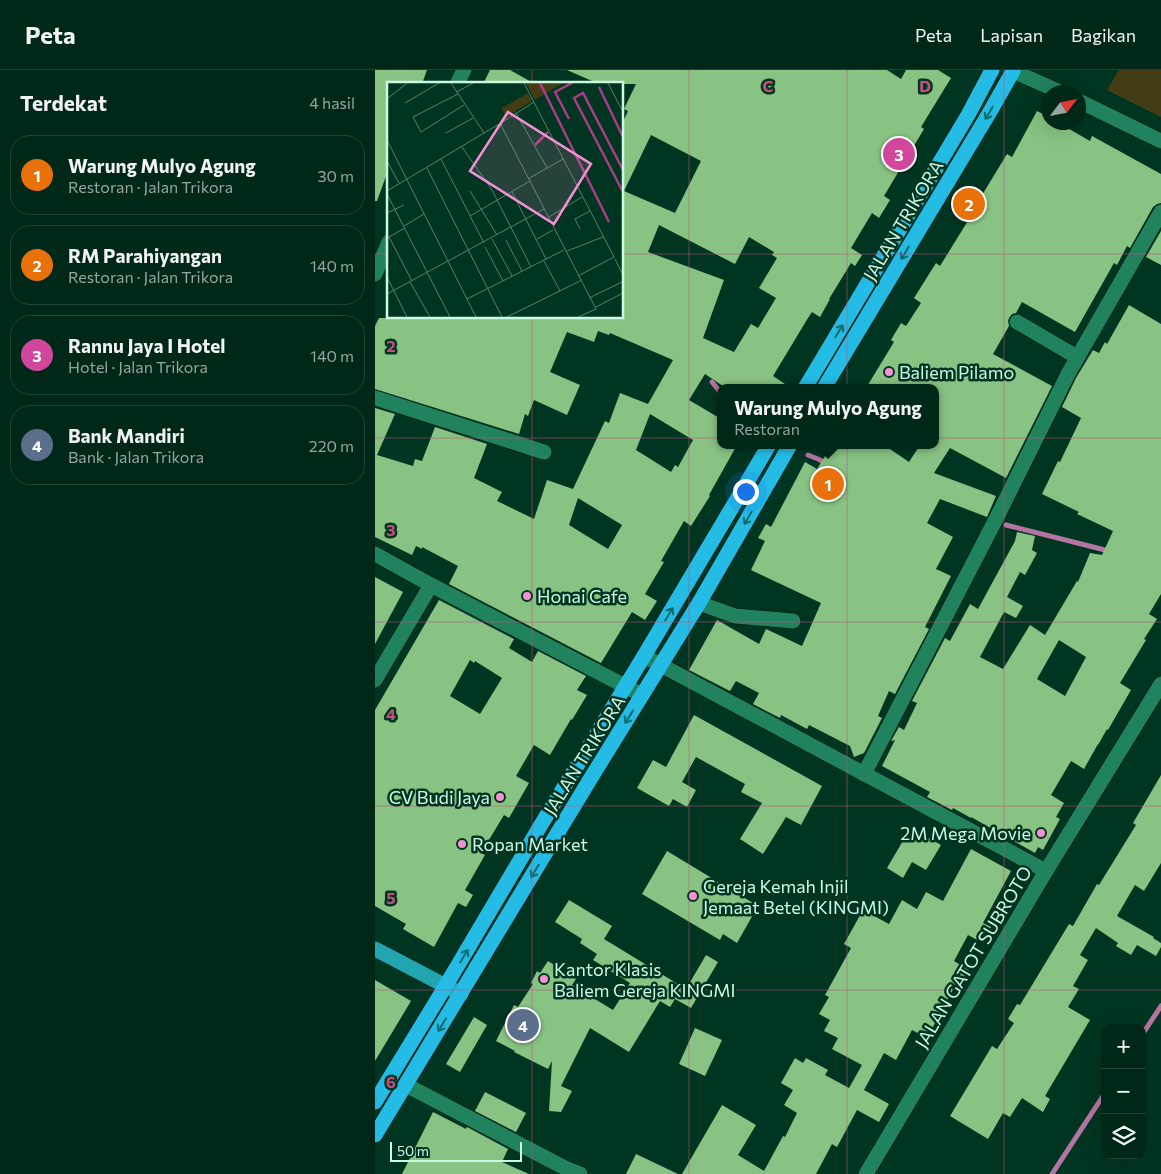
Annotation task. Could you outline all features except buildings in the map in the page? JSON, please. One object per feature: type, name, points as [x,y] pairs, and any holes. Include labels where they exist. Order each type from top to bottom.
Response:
[{"type":"highway","name":"JALAN TRIKORA","points":[[807,384],[963,124],[992,70]]},
{"type":"highway","name":"JALAN TRIKORA","points":[[826,384],[991,110],[1012,70]]},
{"type":"highway","name":"JALAN TRIKORA","points":[[375,1102],[626,687],[767,449]]},
{"type":"highway","name":"JALAN TRIKORA","points":[[375,1135],[699,603],[787,449]]},
{"type":"highway","points":[[539,828],[555,838]]},
{"type":"main road","points":[[375,949],[461,994]]},
{"type":"street","points":[[458,82],[463,70]]},
{"type":"street","points":[[1012,70],[1045,85]]},
{"type":"street","points":[[1086,104],[1161,141]]},
{"type":"street","points":[[864,774],[1068,374],[1161,212]]},
{"type":"street","points":[[376,267],[387,246]]},
{"type":"street","points":[[1017,322],[1077,357]]},
{"type":"street","points":[[815,384],[828,349]]},
{"type":"street","points":[[375,398],[544,452]]},
{"type":"street","points":[[375,554],[642,696]]},
{"type":"street","points":[[375,680],[431,585]]},
{"type":"street","points":[[699,603],[735,616],[793,621]]},
{"type":"street","points":[[644,656],[1046,871]]},
{"type":"street","name":"JALAN GATOT SUBROTO","points":[[866,1174],[1046,871],[1161,684]]},
{"type":"street","points":[[406,1085],[580,1174]]},
{"type":"shaded area","points":[[1119,70],[1161,70],[1161,117],[1107,90]]},
{"type":"waterway","points":[[712,382],[717,388]]},
{"type":"waterway","points":[[808,455],[826,463]]},
{"type":"waterway","points":[[1006,525],[1109,551]]},
{"type":"waterway","points":[[1146,1029],[1161,1006]]},
{"type":"waterway","points":[[1052,1174],[1101,1099]]},
{"type":"place","name":"Rannu Jaya I Hotel","points":[[899,154]]},
{"type":"place","name":"RM Parahiyangan","points":[[969,204]]},
{"type":"place","name":"Baliem Pilamo","points":[[889,372]]},
{"type":"place","name":"Warung Mulyo Agung","points":[[828,484]]},
{"type":"place","name":"Honai Cafe","points":[[527,596]]},
{"type":"place","name":"CV Budi Jaya","points":[[500,797]]},
{"type":"place","name":"2M Mega Movie","points":[[1041,833]]},
{"type":"place","name":"Ropan Market","points":[[462,844]]},
{"type":"place","name":"Gereja Kemah Injil Jemaat Betel (KINGMI)","points":[[693,896]]},
{"type":"place","name":"Kantor Klasis Baliem Gereja KINGMI","points":[[544,979]]},
{"type":"place","name":"Bank Mandiri","points":[[523,1025]]}]
